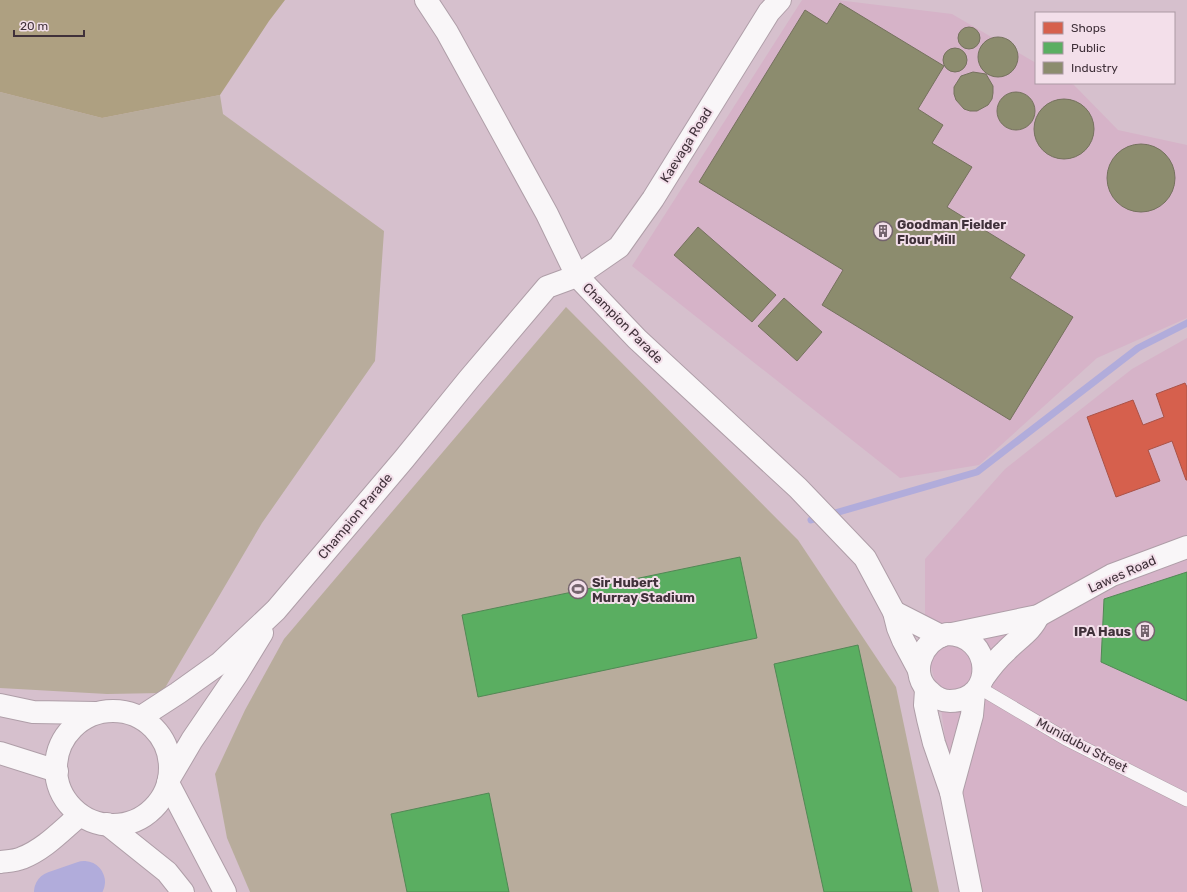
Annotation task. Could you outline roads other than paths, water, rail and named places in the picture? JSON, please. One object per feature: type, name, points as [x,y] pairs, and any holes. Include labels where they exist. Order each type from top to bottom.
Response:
[{"type":"main road","points":[[426,0],[447,32],[547,214],[577,276]]},
{"type":"main road","name":"Kaevaga Road","points":[[577,276],[619,247],[653,199],[769,12],[780,0]]},
{"type":"main road","name":"Champion Parade","points":[[141,717],[220,663],[276,610],[547,287],[577,276],[637,339],[798,488],[865,558],[894,612],[898,628],[922,680],[925,705],[934,743],[951,792],[971,892]]},
{"type":"main road","name":"Lawes Road","points":[[947,635],[1038,616],[1112,576],[1187,547]]},
{"type":"main road","name":"Champion Parade","points":[[169,781],[192,740],[237,674],[276,610]]},
{"type":"main road","points":[[894,612],[947,635],[963,638],[974,644],[981,654],[984,666],[978,686],[962,699],[949,702],[936,698],[922,680],[920,660],[924,650],[931,643],[947,635]]},
{"type":"main road","name":"Lawes Road","points":[[978,686],[1003,654],[1034,624],[1038,616]]},
{"type":"main road","name":"Champion Parade","points":[[951,792],[972,715],[978,686]]},
{"type":"main road","points":[[0,705],[33,712],[99,713]]},
{"type":"main road","points":[[113,710],[127,712],[141,717],[162,737],[168,750],[171,765],[169,781],[162,798],[152,810],[138,819],[123,824],[106,824],[80,815],[71,806],[58,784],[56,771],[57,758],[67,734],[81,721],[99,713],[113,710]]},
{"type":"main road","points":[[0,752],[56,771]]},
{"type":"main road","points":[[169,781],[225,892]]},
{"type":"main road","points":[[0,862],[20,859],[34,853],[80,815]]},
{"type":"main road","points":[[106,824],[167,872],[183,892]]},
{"type":"lane","name":"Munidubu Street","points":[[978,686],[1066,738],[1187,800]]},
{"type":"waterway","points":[[811,520],[977,472],[1138,348],[1187,323]]},
{"type":"waterway","points":[[55,892],[84,882]]},
{"type":"place","name":"Goodman Fielder Flour Mill","points":[[883,231]]},
{"type":"place","name":"Sir Hubert Murray Stadium","points":[[578,589]]},
{"type":"place","name":"IPA Haus","points":[[1145,631]]}]
